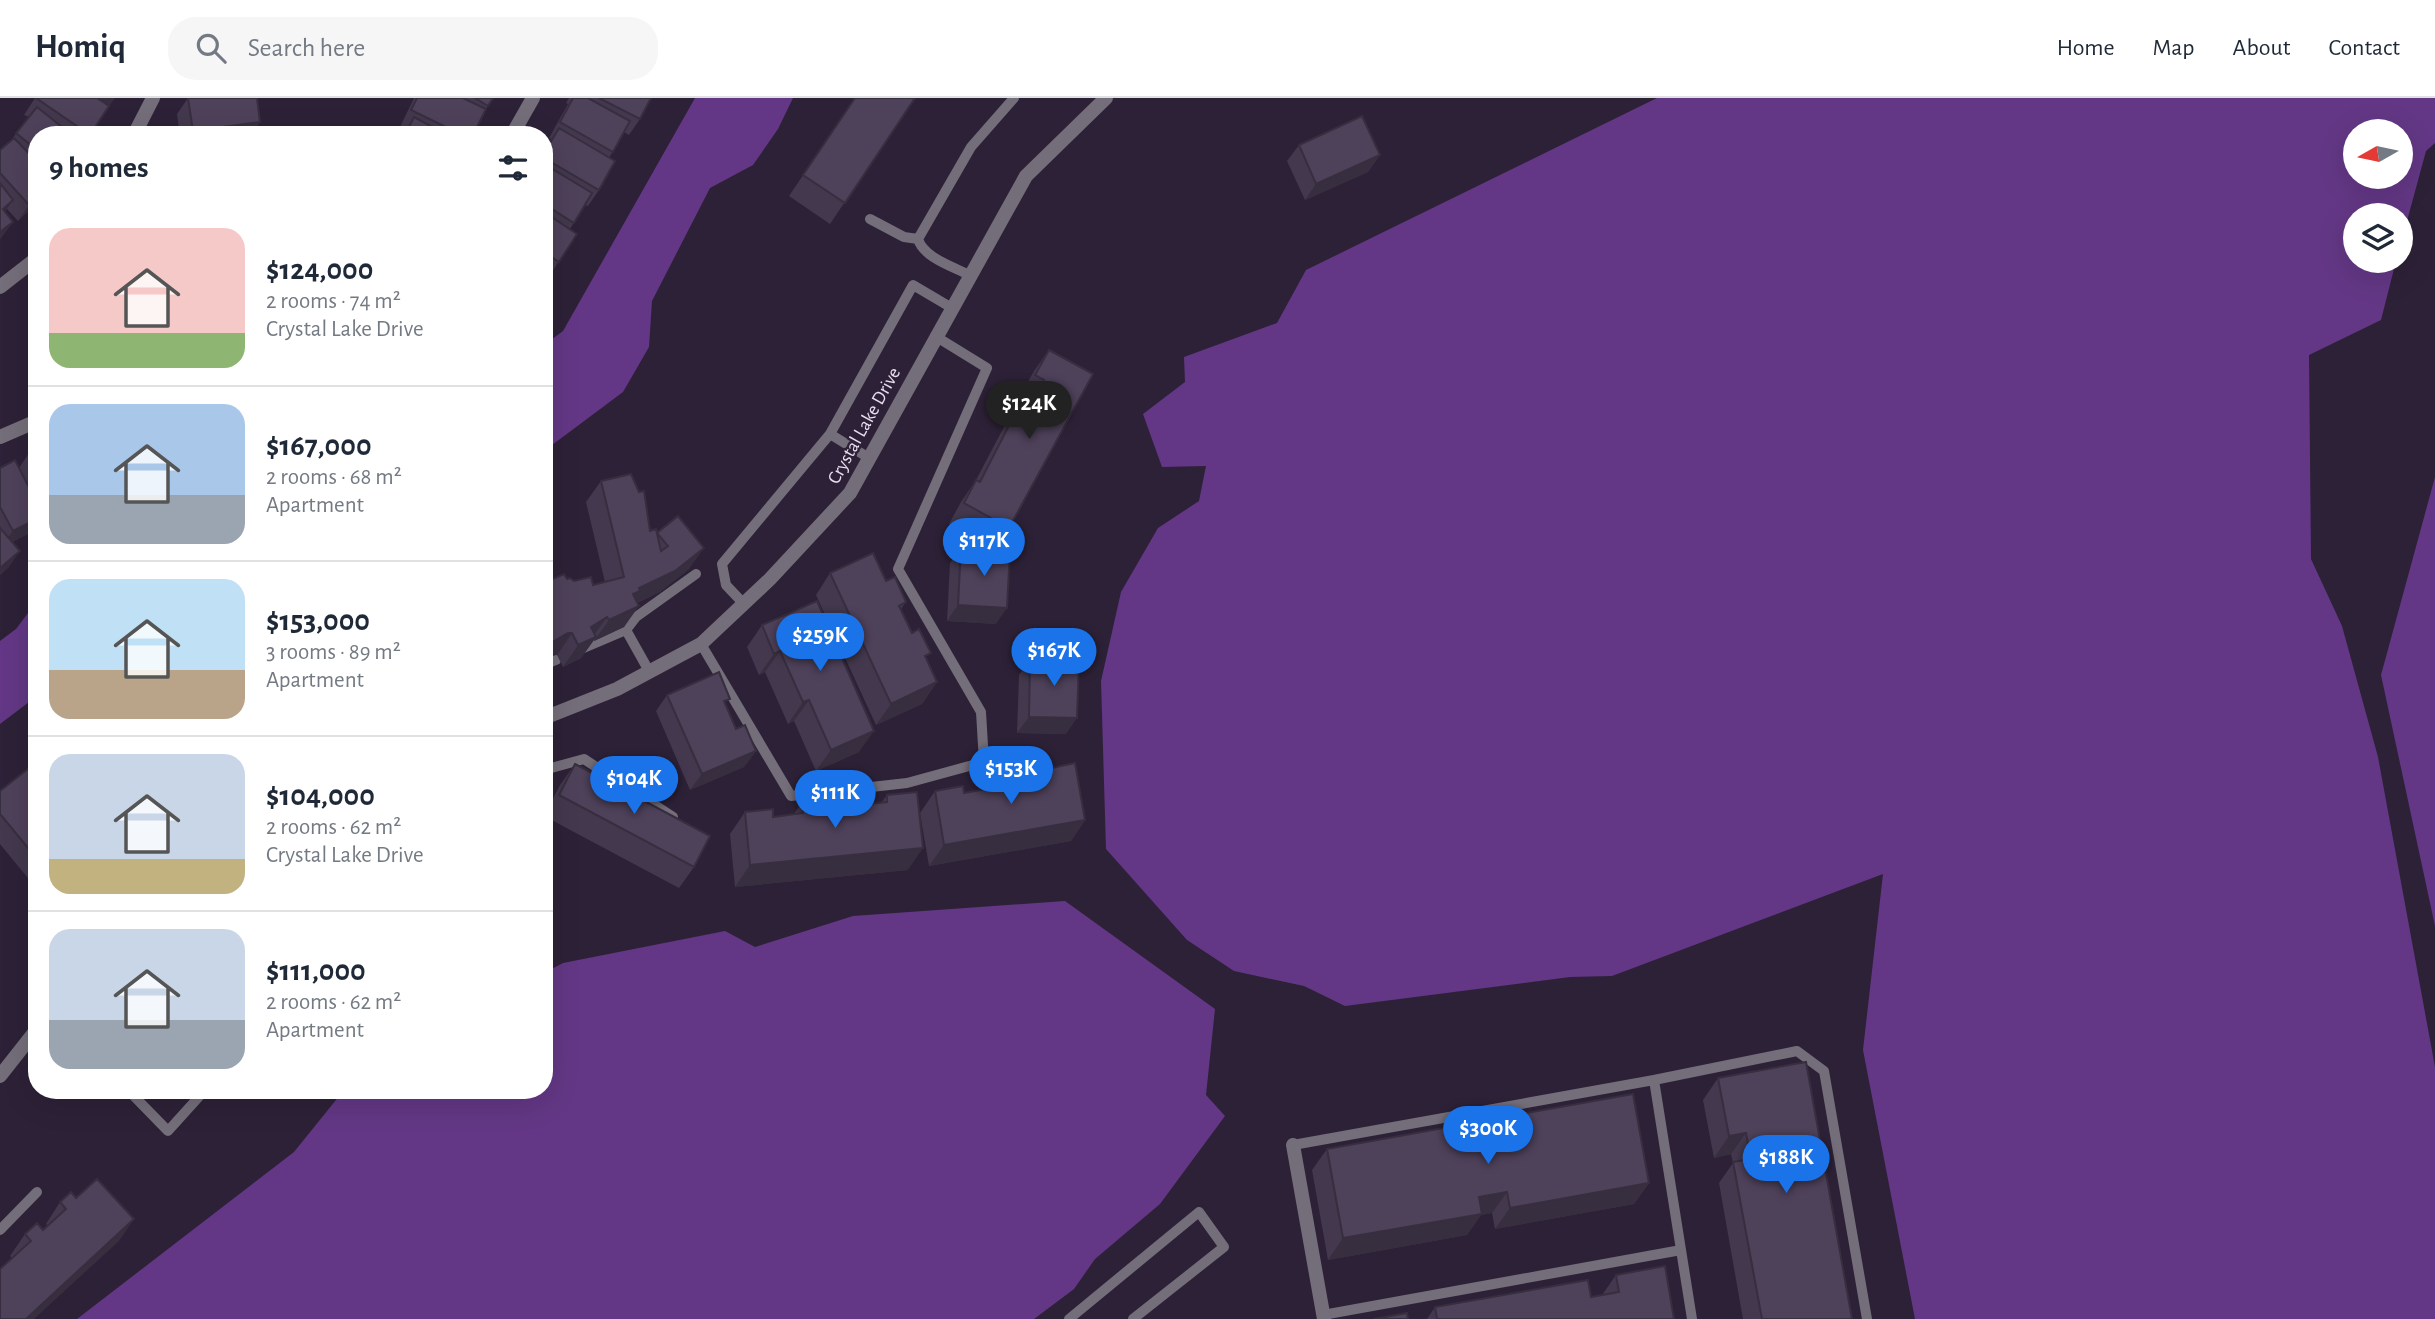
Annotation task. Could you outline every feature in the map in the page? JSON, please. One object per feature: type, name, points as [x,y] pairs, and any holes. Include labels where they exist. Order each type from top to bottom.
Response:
[{"type":"street","points":[[139,126],[153,98]]},
{"type":"street","points":[[517,126],[533,98]]},
{"type":"street","name":"Crystal Lake Drive","points":[[553,714],[617,689],[701,644],[849,493],[1026,176],[1107,98]]},
{"type":"street","points":[[0,288],[28,265]]},
{"type":"street","points":[[0,437],[28,425]]},
{"type":"street","points":[[0,1076],[28,1040]]},
{"type":"street","points":[[1293,1145],[1324,1317]]},
{"type":"lane","points":[[969,275],[929,254],[920,246],[918,239],[971,147],[1014,98]]},
{"type":"lane","points":[[870,219],[904,237],[918,239]]},
{"type":"lane","points":[[744,603],[726,585],[722,564],[830,435],[912,285],[952,308]]},
{"type":"lane","points":[[701,644],[791,796],[908,783],[984,762],[981,712],[898,569],[987,368],[935,336]]},
{"type":"lane","points":[[830,435],[869,458]]},
{"type":"lane","points":[[579,650],[626,630],[636,617],[696,574]]},
{"type":"lane","points":[[626,630],[649,671]]},
{"type":"lane","points":[[553,768],[584,759],[673,817]]},
{"type":"lane","points":[[1293,1145],[1654,1080],[1797,1051],[1824,1071],[1867,1319]]},
{"type":"lane","points":[[1654,1080],[1692,1319]]},
{"type":"lane","points":[[137,1099],[169,1131],[197,1099]]},
{"type":"lane","points":[[0,1230],[37,1192]]},
{"type":"lane","points":[[1069,1319],[1199,1212],[1224,1247],[1133,1319]]},
{"type":"lane","points":[[1324,1317],[1681,1250]]},
{"type":"shaded area","points":[[695,98],[793,98],[778,129],[753,165],[710,188],[652,301],[649,347],[623,392],[553,444],[553,338],[563,331]]},
{"type":"shaded area","points":[[1657,98],[2435,98],[2435,143],[2426,151],[2412,203],[2343,203],[2343,273],[2393,273],[2381,320],[2309,355],[2311,559],[2342,626],[2378,757],[2435,1067],[2435,1319],[1915,1319],[1863,1050],[1883,874],[1612,976],[1570,977],[1345,1006],[1304,986],[1234,971],[1187,940],[1106,849],[1101,681],[1121,592],[1158,528],[1199,501],[1206,466],[1162,467],[1143,414],[1185,382],[1184,357],[1277,323],[1306,270]]},
{"type":"shaded area","points":[[2435,477],[2435,926],[2381,675]]},
{"type":"shaded area","points":[[28,613],[28,703],[0,724],[0,641],[16,629]]},
{"type":"shaded area","points":[[1065,901],[1215,1009],[1206,1095],[1225,1116],[1160,1204],[1095,1259],[1074,1289],[1034,1319],[77,1319],[294,1152],[337,1099],[553,1099],[553,968],[563,963],[725,931],[755,947],[853,916]]},
{"type":"building","points":[[36,98],[97,98],[109,106],[96,126],[77,126]]},
{"type":"building","points":[[188,98],[257,98],[260,122],[230,126],[192,126]]},
{"type":"building","points":[[417,98],[463,98],[486,109],[478,126],[444,126],[411,110]]},
{"type":"building","points":[[475,98],[493,98],[488,106]]},
{"type":"building","points":[[573,98],[588,98],[630,121],[613,152],[560,122]]},
{"type":"building","points":[[599,98],[651,98],[640,119]]},
{"type":"building","points":[[855,98],[915,98],[845,203],[803,175]]},
{"type":"building","points":[[37,107],[61,126],[28,126],[28,143],[16,133]]},
{"type":"building","points":[[1362,116],[1380,155],[1316,184],[1299,145]]},
{"type":"building","points":[[414,117],[430,126],[410,126]]},
{"type":"building","points":[[559,128],[615,161],[599,190],[553,163],[553,138]]},
{"type":"building","points":[[14,138],[28,153],[28,204],[0,173],[0,150]]},
{"type":"building","points":[[553,169],[592,193],[574,223],[553,210]]},
{"type":"building","points":[[0,183],[13,200],[3,209],[13,222],[0,232]]},
{"type":"building","points":[[553,218],[577,234],[559,262],[553,258]]},
{"type":"building","points":[[1049,350],[1093,374],[1009,528],[964,503],[976,480],[980,482],[1020,404],[1028,409],[1044,380],[1035,375]]},
{"type":"building","points":[[15,460],[28,485],[28,524],[13,531],[0,507],[0,468]]},
{"type":"building","points":[[631,474],[639,492],[644,491],[650,531],[656,529],[661,551],[668,546],[657,533],[678,516],[704,548],[675,571],[639,588],[640,591],[633,594],[639,606],[609,620],[607,617],[591,627],[596,637],[578,645],[572,633],[568,633],[553,642],[553,579],[564,574],[567,579],[574,581],[591,577],[593,585],[624,577],[601,481]]},
{"type":"building","points":[[0,528],[20,551],[0,568]]},
{"type":"building","points":[[961,547],[1010,550],[1007,608],[958,605]]},
{"type":"building","points":[[873,553],[886,581],[895,577],[906,602],[899,606],[912,633],[919,629],[931,653],[925,656],[937,682],[891,704],[830,573]]},
{"type":"building","points":[[817,601],[874,731],[831,750],[809,700],[803,702],[780,651],[774,654],[762,625]]},
{"type":"building","points":[[1030,659],[1079,660],[1077,718],[1029,717]]},
{"type":"building","points":[[719,672],[730,699],[724,701],[736,729],[745,725],[756,751],[702,774],[667,695]]},
{"type":"building","points":[[1075,763],[1085,820],[944,845],[935,791],[963,786],[964,793],[992,788],[991,780],[1019,775],[1020,782],[1048,777],[1047,769]]},
{"type":"building","points":[[575,764],[710,836],[694,867],[559,795]]},
{"type":"building","points":[[28,769],[28,848],[0,814],[0,791]]},
{"type":"building","points":[[917,792],[923,848],[750,865],[745,812],[773,809],[773,817],[803,813],[801,804],[859,798],[859,805],[887,802],[887,795]]},
{"type":"building","points":[[1806,1062],[1852,1319],[1762,1319],[1733,1162],[1751,1159],[1746,1133],[1729,1136],[1718,1078]]},
{"type":"building","points":[[1633,1094],[1649,1183],[1510,1208],[1507,1192],[1479,1197],[1482,1214],[1343,1238],[1327,1149]]},
{"type":"building","points":[[97,1179],[134,1219],[26,1319],[0,1319],[0,1269],[31,1241],[25,1234],[37,1223],[43,1230],[66,1209],[60,1202],[71,1192],[76,1198]]},
{"type":"building","points":[[1665,1266],[1674,1319],[1437,1319],[1435,1307],[1588,1280],[1591,1297],[1619,1292],[1616,1275]]},
{"type":"building","points":[[1407,1313],[1408,1319],[1374,1319]]}]
